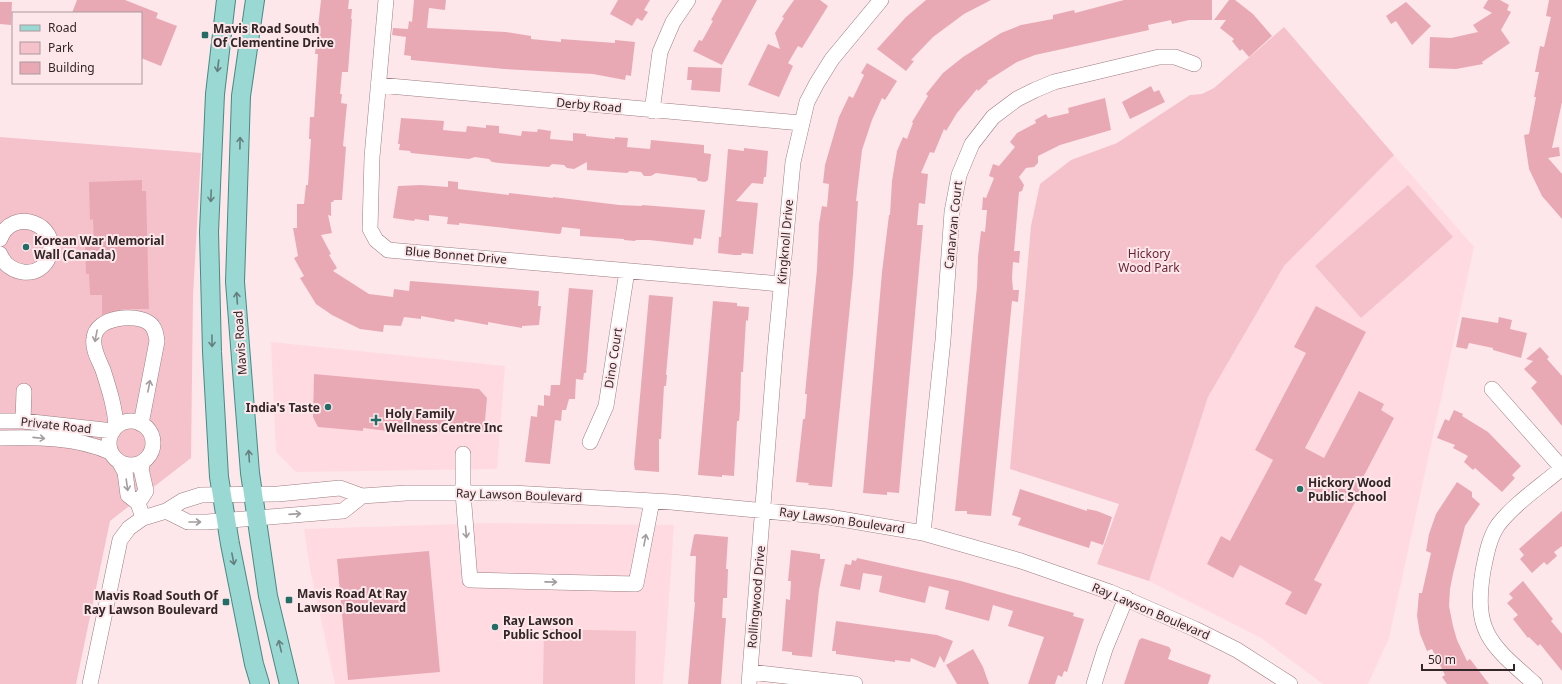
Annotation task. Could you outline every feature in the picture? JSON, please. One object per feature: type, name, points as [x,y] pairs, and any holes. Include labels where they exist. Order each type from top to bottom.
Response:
[{"type":"main road","points":[[226,0],[215,94],[209,232],[212,352],[219,477],[254,664],[260,684]]},
{"type":"main road","name":"Mavis Road","points":[[255,0],[241,96],[236,282],[256,518],[268,596],[289,684]]},
{"type":"street","name":"Blue Bonnet Drive","points":[[386,0],[372,157],[370,229],[376,240],[388,250],[781,284]]},
{"type":"street","points":[[652,111],[662,47],[673,22],[688,0]]},
{"type":"street","name":"Kingknoll Drive","points":[[763,509],[788,198],[793,162],[801,123],[807,102],[817,82],[850,36],[881,0]]},
{"type":"street","name":"Canarvan Court","points":[[923,533],[943,340],[952,212],[958,175],[972,144],[993,117],[1017,99],[1054,82],[1159,57],[1175,57],[1194,64]]},
{"type":"street","name":"Derby Road","points":[[378,85],[652,111],[801,123]]},
{"type":"street","points":[[0,239],[5,229],[11,224],[27,220],[35,222],[45,230],[50,241],[51,249],[45,264],[31,272],[15,271],[8,267],[0,254]]},
{"type":"street","name":"Dino Court","points":[[590,442],[606,406],[626,270]]},
{"type":"street","points":[[90,684],[120,540],[129,528],[143,518],[138,503],[128,495],[125,472],[115,458],[109,440],[115,429],[115,410],[96,353],[94,338],[97,329],[105,322],[121,319],[139,319],[150,323],[156,332],[157,341],[141,424]]},
{"type":"street","points":[[1492,389],[1562,468],[1512,510],[1498,526],[1491,539],[1479,595],[1480,612],[1484,629],[1494,645],[1535,684]]},
{"type":"street","points":[[23,420],[24,391]]},
{"type":"street","name":"Private Road","points":[[0,421],[23,420],[115,429]]},
{"type":"street","points":[[115,429],[130,421],[141,424],[150,432],[152,450],[143,462],[141,469],[146,491],[138,503]]},
{"type":"street","name":"Private Road","points":[[0,438],[28,437],[60,440],[100,447],[115,458]]},
{"type":"street","points":[[463,454],[463,493],[470,580],[636,584],[652,501]]},
{"type":"street","points":[[115,458],[135,465],[143,462]]},
{"type":"street","name":"Ray Lawson Boulevard","points":[[143,518],[166,511],[182,501],[201,495],[278,494],[340,488],[362,496],[406,493],[512,493],[763,509],[829,517],[923,533],[1021,561],[1126,598],[1237,650],[1290,684]]},
{"type":"street","points":[[166,511],[188,522],[256,518],[343,511],[362,496]]},
{"type":"street","name":"Rollingwood Drive","points":[[749,678],[763,509]]},
{"type":"street","points":[[1094,684],[1105,649],[1126,598]]},
{"type":"street","points":[[749,678],[855,684]]},
{"type":"shaded area","name":"Hickory Wood Public School","points":[[1394,155],[1474,247],[1389,638],[1368,684],[1323,684],[1261,638],[1149,581],[1208,397],[1284,266]]},
{"type":"shaded area","points":[[271,342],[505,366],[497,469],[296,472],[276,452]]},
{"type":"shaded area","name":"Ray Lawson Public School","points":[[488,523],[674,525],[663,684],[335,684],[310,569],[304,529]]},
{"type":"green space","name":"Hickory Wood Park","points":[[1284,27],[1394,155],[1284,266],[1208,397],[1149,581],[1097,564],[1119,504],[1010,469],[1031,226],[1040,184],[1071,160],[1117,143],[1190,95],[1202,94],[1214,88]]},
{"type":"green space","points":[[0,137],[201,153],[193,296],[191,458],[110,521],[76,684],[0,684]]},
{"type":"green space","points":[[1408,185],[1453,237],[1361,318],[1315,266]]},
{"type":"green space","points":[[544,629],[636,631],[635,684],[543,684]]},
{"type":"building","points":[[77,0],[125,0],[158,13],[156,18],[177,26],[161,66],[142,58],[142,12],[72,12]]},
{"type":"building","points":[[321,0],[349,0],[348,9],[352,9],[348,72],[342,72],[340,94],[342,94],[341,103],[347,104],[343,146],[346,147],[342,200],[334,200],[331,202],[331,216],[328,215],[332,233],[321,235],[331,254],[329,255],[337,268],[333,271],[369,294],[393,297],[394,289],[409,291],[410,281],[539,291],[538,306],[541,306],[539,325],[522,326],[522,328],[488,322],[488,325],[455,319],[454,322],[421,316],[421,319],[404,317],[401,326],[384,325],[383,332],[360,329],[332,315],[316,304],[300,278],[304,276],[294,258],[298,256],[293,228],[297,228],[297,204],[304,204],[306,185],[308,185],[311,139],[309,139],[310,117],[314,117],[318,54],[315,54]]},
{"type":"building","points":[[414,0],[446,0],[445,10],[429,8],[427,28],[506,32],[531,36],[531,39],[561,42],[561,39],[615,43],[615,40],[635,42],[631,76],[626,75],[625,80],[593,74],[504,69],[411,60],[411,56],[404,55],[406,37],[392,35],[393,28],[408,29],[409,21],[412,22]]},
{"type":"building","points":[[618,0],[650,0],[644,10],[648,12],[642,21],[637,18],[632,26],[610,14]]},
{"type":"building","points":[[722,0],[757,0],[722,65],[693,51],[699,40],[702,41]]},
{"type":"building","points":[[794,0],[820,0],[828,6],[802,48],[798,46],[788,63],[793,66],[779,97],[748,85],[768,44],[780,49],[775,33],[784,18],[782,17]]},
{"type":"building","points":[[926,0],[991,0],[964,14],[933,37],[911,60],[914,61],[906,71],[877,49],[906,17]]},
{"type":"building","points":[[1124,0],[1212,0],[1212,20],[1189,20],[1172,24],[1171,20],[1148,25],[1149,30],[1035,55],[1017,62],[987,81],[988,82],[978,91],[977,89],[957,113],[946,131],[944,129],[934,153],[930,152],[921,173],[928,174],[925,204],[919,203],[917,225],[923,225],[899,493],[887,492],[887,495],[863,493],[882,272],[890,215],[892,181],[897,151],[903,137],[907,139],[913,123],[912,122],[928,96],[926,94],[943,73],[963,57],[1001,33],[1021,25],[1053,19],[1053,15],[1074,10],[1075,13]]},
{"type":"building","points":[[1229,0],[1235,0],[1253,14],[1272,36],[1249,57],[1242,49],[1240,51],[1232,41],[1234,39],[1220,28],[1226,20],[1214,20]]},
{"type":"building","points":[[1488,0],[1500,0],[1509,5],[1507,10],[1511,12],[1501,30],[1510,43],[1482,62],[1483,64],[1456,69],[1429,68],[1430,37],[1451,38],[1478,32],[1473,25],[1492,13],[1483,8]]},
{"type":"building","points":[[1549,0],[1562,0],[1562,102],[1552,148],[1559,147],[1560,156],[1548,158],[1562,174],[1562,219],[1542,196],[1529,169],[1524,135],[1529,134],[1539,72],[1535,72],[1540,46],[1544,47],[1551,17],[1546,16]]},
{"type":"building","points":[[0,2],[12,2],[11,25],[0,24]]},
{"type":"building","points":[[1406,2],[1431,26],[1412,45],[1396,21],[1391,24],[1386,16]]},
{"type":"building","points":[[867,63],[897,81],[885,100],[882,98],[872,120],[862,150],[856,201],[858,201],[853,275],[832,487],[808,485],[809,483],[796,482],[803,419],[805,419],[807,394],[805,394],[817,269],[819,224],[822,206],[827,207],[829,184],[823,183],[825,165],[839,117],[849,96],[853,98],[864,75],[861,73]]},
{"type":"building","points":[[688,67],[722,68],[720,92],[691,90],[692,80],[687,80]]},
{"type":"building","points":[[1151,86],[1154,92],[1159,90],[1165,102],[1130,119],[1122,102]]},
{"type":"building","points":[[1105,98],[1111,130],[1060,145],[1038,156],[1038,163],[1034,167],[1026,168],[1019,177],[1024,185],[1022,191],[1019,192],[1014,251],[1020,251],[1019,263],[1013,262],[1012,278],[1013,290],[1019,290],[1018,302],[1012,301],[991,516],[967,514],[967,511],[955,511],[977,286],[978,257],[981,231],[985,232],[987,210],[982,210],[983,197],[986,198],[994,178],[989,176],[993,164],[999,166],[1015,147],[1010,142],[1017,133],[1036,123],[1035,120],[1046,114],[1048,118],[1069,113],[1068,108]]},
{"type":"building","points":[[401,118],[444,121],[443,130],[453,131],[466,132],[467,126],[486,128],[486,125],[499,126],[499,133],[521,136],[522,131],[537,132],[538,129],[551,131],[550,139],[573,141],[573,133],[615,139],[615,137],[628,138],[627,147],[650,149],[651,140],[704,145],[704,153],[711,154],[708,180],[705,182],[698,181],[696,178],[656,173],[651,176],[644,176],[641,172],[630,171],[627,173],[587,170],[587,162],[574,169],[567,168],[564,165],[552,164],[549,167],[499,163],[492,162],[489,159],[475,157],[469,159],[411,153],[410,151],[399,150],[400,144],[398,144]]},
{"type":"building","points":[[744,148],[768,151],[766,177],[764,177],[763,184],[752,183],[736,201],[758,203],[753,254],[742,253],[741,255],[734,255],[718,253],[719,237],[721,237],[728,149],[744,151]]},
{"type":"building","points":[[142,180],[142,191],[146,191],[149,309],[125,309],[102,315],[102,295],[90,295],[89,274],[86,274],[85,244],[94,243],[93,219],[90,220],[89,182]]},
{"type":"building","points":[[448,181],[458,182],[458,189],[509,195],[509,193],[619,205],[642,205],[705,210],[701,239],[694,238],[693,245],[649,240],[635,241],[580,236],[580,229],[562,227],[561,233],[559,234],[459,223],[459,225],[447,224],[448,217],[429,215],[429,221],[415,219],[414,221],[393,218],[398,186],[421,185],[448,187]]},
{"type":"building","points":[[569,288],[593,290],[586,373],[584,373],[583,380],[576,379],[575,399],[569,399],[566,410],[562,410],[561,421],[555,420],[550,464],[525,462],[531,416],[537,417],[538,405],[544,406],[544,395],[550,396],[551,385],[560,385]]},
{"type":"building","points":[[649,295],[673,297],[666,386],[664,386],[661,439],[659,439],[659,472],[635,470],[634,464]]},
{"type":"building","points":[[713,301],[737,303],[737,306],[749,307],[748,321],[746,320],[743,372],[741,372],[740,410],[739,421],[737,421],[734,476],[722,475],[722,477],[698,475]]},
{"type":"building","points":[[1316,306],[1366,332],[1305,448],[1324,458],[1359,391],[1384,404],[1381,410],[1394,418],[1358,487],[1362,489],[1314,580],[1322,584],[1306,615],[1285,604],[1292,592],[1240,565],[1233,578],[1207,564],[1221,536],[1230,541],[1273,460],[1255,450],[1306,353],[1294,347]]},
{"type":"building","points":[[1462,317],[1498,323],[1499,317],[1512,320],[1510,329],[1527,333],[1521,358],[1493,350],[1493,348],[1469,343],[1467,349],[1456,347]]},
{"type":"building","points":[[1540,347],[1549,357],[1547,359],[1562,376],[1562,426],[1531,388],[1537,382],[1524,369],[1533,361],[1526,359]]},
{"type":"building","points":[[314,374],[479,389],[487,398],[484,432],[441,429],[441,432],[404,429],[404,433],[363,428],[363,431],[318,427],[313,417]]},
{"type":"building","points":[[1454,410],[1463,414],[1462,416],[1488,432],[1521,466],[1512,475],[1515,478],[1502,492],[1475,468],[1473,470],[1464,462],[1468,456],[1453,448],[1455,445],[1437,438],[1445,419],[1449,421]]},
{"type":"building","points":[[1457,482],[1472,492],[1472,497],[1480,504],[1465,526],[1450,589],[1449,606],[1457,640],[1467,661],[1470,659],[1489,684],[1447,684],[1442,677],[1445,675],[1432,649],[1427,651],[1420,634],[1417,616],[1419,593],[1422,593],[1431,553],[1426,551],[1429,534],[1436,514]]},
{"type":"building","points":[[1020,489],[1087,511],[1087,509],[1097,511],[1112,517],[1103,545],[1091,541],[1089,548],[1018,525],[1021,518],[1012,515]]},
{"type":"building","points":[[1562,511],[1562,546],[1554,552],[1557,556],[1547,565],[1544,562],[1532,573],[1520,559],[1524,555],[1519,549]]},
{"type":"building","points":[[694,535],[728,537],[726,569],[728,569],[727,598],[723,598],[722,618],[726,618],[721,684],[688,684],[695,602],[696,556],[690,556]]},
{"type":"building","points":[[791,550],[820,554],[820,559],[825,559],[819,590],[812,657],[792,655],[792,652],[782,651],[786,599],[790,600],[791,581],[788,581]]},
{"type":"building","points":[[429,551],[440,672],[348,680],[337,559]]},
{"type":"building","points":[[857,558],[961,581],[1074,613],[1073,616],[1084,619],[1067,672],[1064,671],[1062,677],[1058,675],[1055,684],[1028,684],[1044,637],[1008,626],[1013,611],[993,605],[989,621],[945,609],[949,591],[929,586],[925,603],[879,592],[882,576],[863,573],[860,590],[840,586],[845,564],[851,565],[852,560],[856,561]]},
{"type":"building","points":[[1523,581],[1553,619],[1551,621],[1562,634],[1562,671],[1540,644],[1538,646],[1529,637],[1528,638],[1513,619],[1518,615],[1507,603],[1513,598],[1509,594]]},
{"type":"building","points":[[836,621],[937,635],[953,641],[944,663],[940,656],[935,668],[911,658],[910,662],[895,660],[895,662],[836,654],[836,651],[832,651]]},
{"type":"building","points":[[1142,638],[1169,647],[1171,650],[1168,659],[1211,675],[1208,684],[1124,684],[1139,640]]},
{"type":"building","points":[[973,649],[983,667],[989,684],[957,684],[946,665]]},
{"type":"place","name":"Mavis Road South Of Clementine Drive","points":[[205,35]]},
{"type":"place","name":"Korean War Memorial Wall (Canada)","points":[[26,247]]},
{"type":"place","name":"India's Taste","points":[[328,407]]},
{"type":"place","name":"Holy Family Wellness Centre Inc","points":[[376,420]]},
{"type":"place","name":"Hickory Wood Public School","points":[[1300,489]]},
{"type":"place","name":"Mavis Road At Ray Lawson Boulevard","points":[[289,600]]},
{"type":"place","name":"Mavis Road South Of Ray Lawson Boulevard","points":[[226,602]]},
{"type":"place","name":"Ray Lawson Public School","points":[[495,627]]}]
